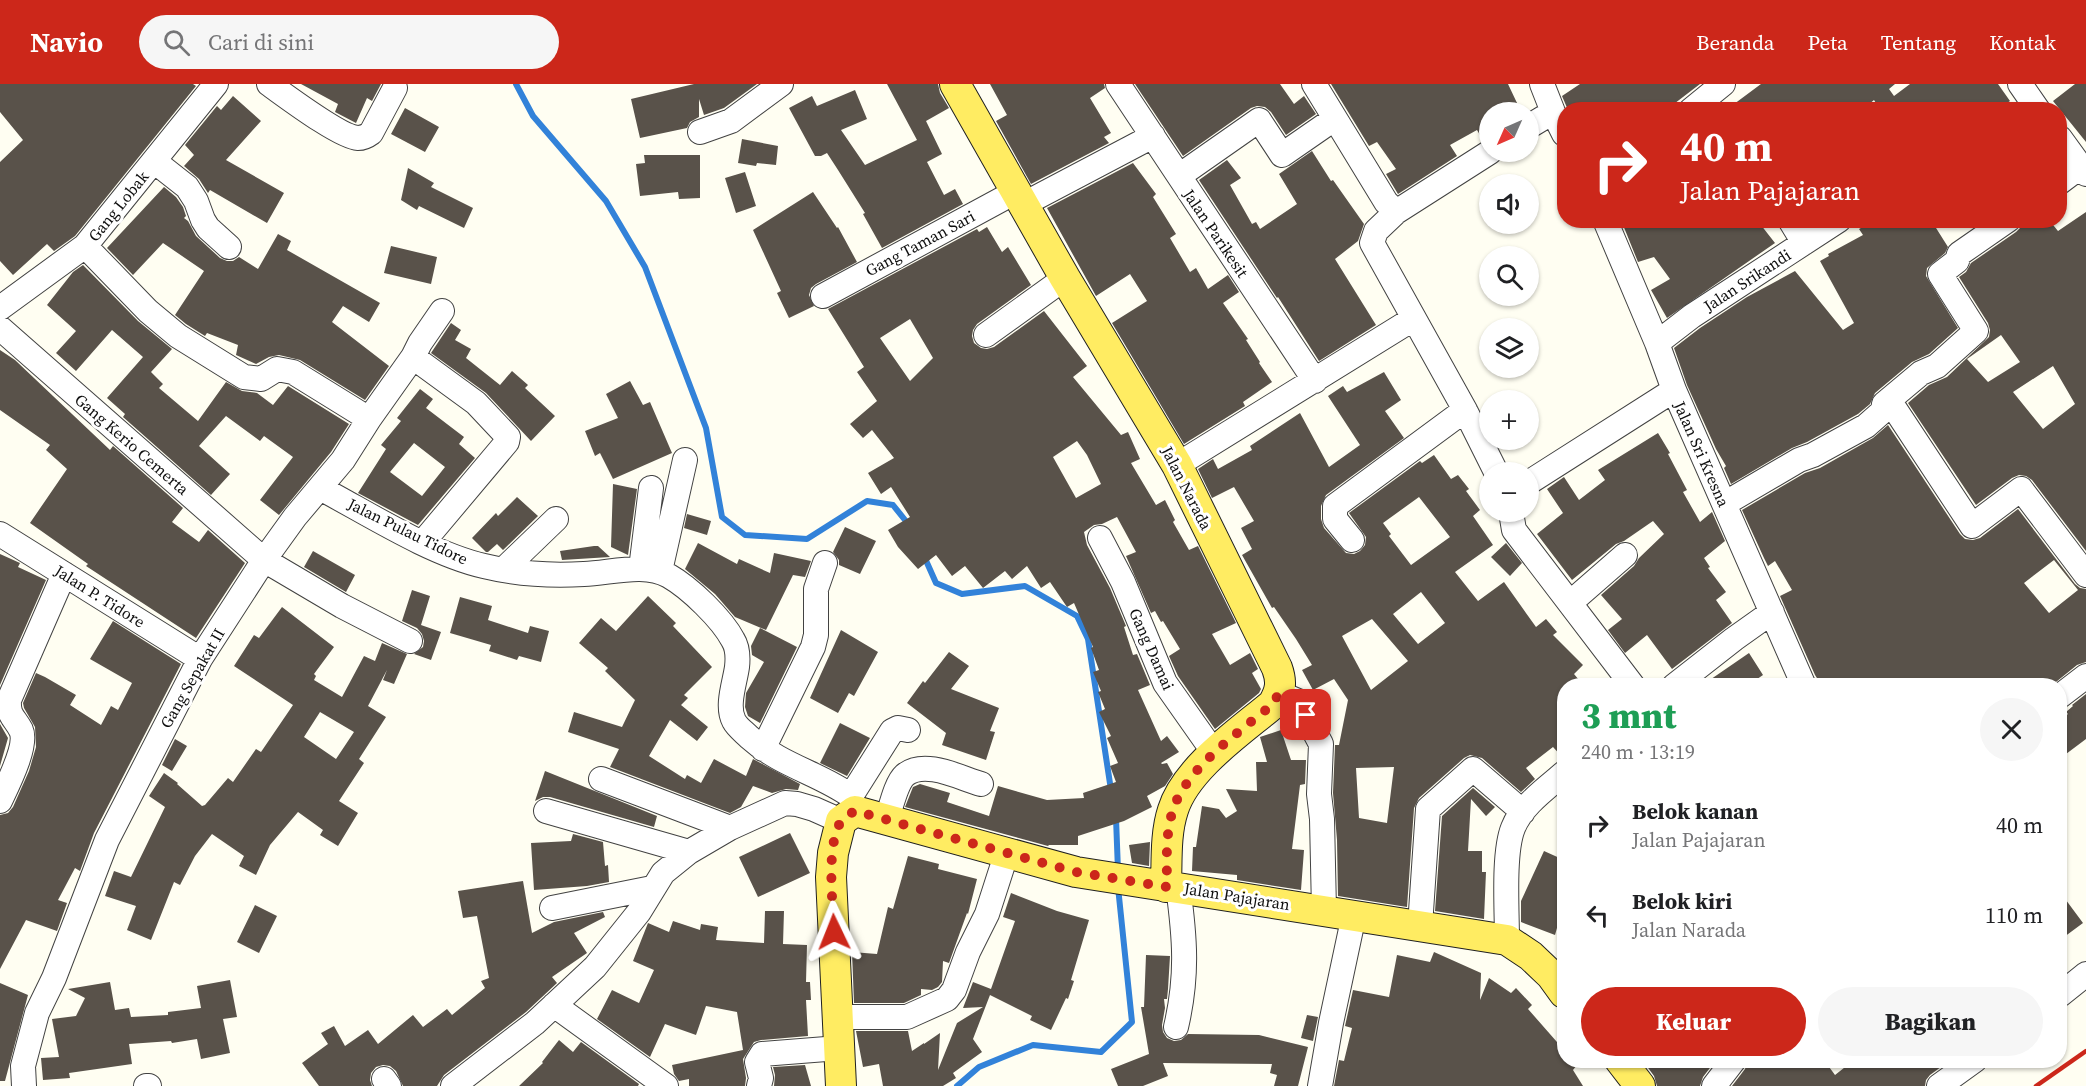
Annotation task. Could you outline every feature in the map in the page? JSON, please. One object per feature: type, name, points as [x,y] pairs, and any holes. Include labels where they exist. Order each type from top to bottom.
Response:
[{"type":"main road","name":"Jalan Narada","points":[[955,84],[1065,278],[1177,465],[1277,668],[1282,682],[1279,693]]},
{"type":"main road","points":[[1172,887],[1168,838],[1173,810],[1181,792],[1215,754],[1273,704],[1279,693]]},
{"type":"main road","points":[[841,1086],[831,877],[833,853],[849,809]]},
{"type":"main road","name":"Jalan Pajajaran","points":[[849,809],[1076,872],[1507,940],[1531,956],[1557,981]]},
{"type":"main road","points":[[1626,1068],[1640,1086]]},
{"type":"street","name":"Gang Lobak","points":[[2,302],[85,246],[216,84]]},
{"type":"street","points":[[268,84],[342,132],[356,138],[365,137],[371,133],[395,88]]},
{"type":"street","points":[[700,132],[731,121],[781,84]]},
{"type":"street","name":"Jalan Parikesit","points":[[1118,84],[1315,381]]},
{"type":"street","points":[[1314,84],[1386,202],[1396,212]]},
{"type":"street","points":[[1539,111],[1551,94]]},
{"type":"street","points":[[1551,94],[1557,112]]},
{"type":"street","points":[[1179,177],[1259,120],[1282,155],[1334,119]]},
{"type":"street","name":"Gang Taman Sari","points":[[823,296],[1020,197],[1153,136]]},
{"type":"street","points":[[2067,148],[2083,170],[2067,178]]},
{"type":"street","points":[[1479,159],[1396,212],[1376,231],[1372,243],[1465,410],[1491,462]]},
{"type":"street","points":[[154,161],[187,187],[196,201],[202,220],[229,247]]},
{"type":"street","name":"Jalan Sri Kresna","points":[[1608,228],[1657,343],[1674,390],[1801,678]]},
{"type":"street","points":[[1795,228],[1804,243]]},
{"type":"street","name":"Jalan Srikandi","points":[[1657,343],[1692,316],[1827,228]]},
{"type":"street","points":[[1724,504],[1798,460],[1813,455],[1866,426],[1883,411],[1884,404],[1921,373],[1937,366],[1976,331],[1940,273],[1957,261],[1959,254],[1996,228]]},
{"type":"street","points":[[85,246],[161,322],[178,336],[244,377],[261,379],[278,369],[292,372],[369,419]]},
{"type":"street","points":[[986,335],[1065,278]]},
{"type":"street","name":"Gang Sepakat II","points":[[24,1086],[23,1066],[37,1013],[54,978],[89,882],[107,840],[200,659],[264,560],[295,517],[343,460],[442,311]]},
{"type":"street","points":[[1177,465],[1413,319]]},
{"type":"street","name":"Gang Kerio Cemerta","points":[[0,328],[264,560],[342,606],[410,641]]},
{"type":"street","points":[[413,357],[476,403],[508,437],[507,442],[423,542]]},
{"type":"street","points":[[1539,476],[1674,390]]},
{"type":"street","points":[[1889,400],[1972,526],[2021,489],[2086,575]]},
{"type":"street","points":[[1352,540],[1335,519],[1335,506],[1465,410]]},
{"type":"street","points":[[650,570],[685,459]]},
{"type":"street","name":"Jalan Pulau Tidore","points":[[320,488],[423,542],[483,566],[537,574],[650,570]]},
{"type":"street","points":[[650,570],[651,488]]},
{"type":"street","points":[[503,570],[556,519]]},
{"type":"street","points":[[1513,522],[1514,530],[1628,678]]},
{"type":"street","name":"Jalan P. Tidore","points":[[0,534],[200,659]]},
{"type":"street","name":"Gang Damai","points":[[1100,538],[1123,582],[1165,683],[1215,754]]},
{"type":"street","points":[[1570,603],[1625,555]]},
{"type":"street","points":[[763,749],[813,647],[816,635],[816,589],[825,563]]},
{"type":"street","points":[[650,570],[672,578],[698,599],[734,641],[737,658],[731,711],[733,720],[763,749],[849,809]]},
{"type":"street","points":[[0,801],[14,771],[22,739],[21,731],[8,711],[9,700],[64,574]]},
{"type":"street","points":[[1684,678],[1772,612]]},
{"type":"street","points":[[2067,691],[2086,676]]},
{"type":"street","points":[[1279,693],[1298,701],[1321,744],[1319,794],[1323,819],[1324,910]]},
{"type":"street","points":[[849,809],[892,731],[898,728],[908,730]]},
{"type":"street","points":[[887,819],[894,795],[904,776],[918,768],[938,769],[981,784]]},
{"type":"street","points":[[1420,926],[1428,809],[1473,769],[1523,812]]},
{"type":"street","points":[[602,779],[730,828]]},
{"type":"street","points":[[1507,940],[1508,855],[1513,827],[1529,805],[1557,779]]},
{"type":"street","points":[[454,1085],[535,1023],[595,967],[639,912],[663,873],[689,852],[730,828],[785,803],[814,809],[849,809]]},
{"type":"street","points":[[546,811],[689,852]]},
{"type":"street","points":[[838,1017],[908,1017],[946,999],[954,990],[968,952],[987,914],[1007,852]]},
{"type":"street","points":[[1172,887],[1184,931],[1183,998],[1176,1028]]},
{"type":"street","points":[[552,908],[652,888]]},
{"type":"street","points":[[1320,1086],[1354,915]]},
{"type":"street","points":[[2067,989],[2086,974]]},
{"type":"street","points":[[554,1005],[666,1086]]},
{"type":"street","points":[[759,1086],[761,1077],[757,1062],[762,1054],[839,1048]]},
{"type":"street","points":[[1714,1086],[1728,1068]]},
{"type":"street","points":[[1939,1086],[1964,1068]]},
{"type":"building","points":[[0,84],[193,84],[196,86],[75,236],[54,251],[47,244],[13,275],[0,261],[0,162],[23,140],[0,112]]},
{"type":"building","points":[[301,84],[381,84],[372,101],[367,98],[356,123],[335,112],[338,104]]},
{"type":"building","points":[[694,84],[757,84],[724,108],[704,115],[699,99],[699,117],[690,122],[687,128],[640,138],[631,99]]},
{"type":"building","points":[[887,84],[938,84],[940,93],[949,108],[926,121],[942,154],[927,162],[944,195],[955,189],[963,204],[882,248],[863,214],[865,213],[827,153],[815,156],[789,108],[812,96],[817,106],[855,90],[867,119],[841,130],[865,165],[917,140]]},
{"type":"building","points":[[990,84],[1104,84],[1105,88],[1090,98],[1111,133],[1104,137],[1109,143],[1031,184],[996,121],[1007,115]]},
{"type":"building","points":[[1135,84],[1280,84],[1294,104],[1304,96],[1316,114],[1286,135],[1271,112],[1265,107],[1257,106],[1183,156]]},
{"type":"building","points":[[1331,84],[1508,84],[1517,102],[1479,102],[1479,133],[1477,130],[1450,145],[1457,156],[1398,194],[1386,174],[1396,169],[1377,142],[1369,146]]},
{"type":"building","points":[[1580,84],[1700,84],[1676,102],[1565,102],[1562,96]]},
{"type":"building","points":[[1761,84],[1895,84],[1889,89],[1894,96],[1910,84],[1998,84],[2010,101],[1875,102],[1874,100],[1872,102],[1737,102]]},
{"type":"building","points":[[2075,84],[2086,84],[2086,142],[2067,118],[2067,102],[2053,101]]},
{"type":"building","points":[[233,96],[261,121],[226,160],[284,193],[267,223],[210,190],[208,193],[199,179],[184,166],[194,155],[185,145],[217,106],[221,110]]},
{"type":"building","points":[[405,108],[439,127],[425,152],[391,134]]},
{"type":"building","points":[[742,139],[778,146],[776,165],[757,163],[756,166],[738,163]]},
{"type":"building","points":[[1312,151],[1331,181],[1333,180],[1364,224],[1358,241],[1335,259],[1376,325],[1319,361],[1199,180],[1227,160],[1241,178],[1230,185],[1252,224],[1256,222],[1260,229],[1297,204],[1279,174]]},
{"type":"building","points":[[644,155],[700,155],[700,198],[679,199],[678,192],[640,196],[636,164],[645,163]]},
{"type":"building","points":[[1133,163],[1156,194],[1153,197],[1176,234],[1170,238],[1190,272],[1196,268],[1208,289],[1228,275],[1239,292],[1223,303],[1248,339],[1246,340],[1272,382],[1243,402],[1245,406],[1184,444],[1112,323],[1147,301],[1130,274],[1096,296],[1047,208]]},
{"type":"building","points":[[408,168],[434,183],[431,187],[473,208],[464,228],[419,206],[417,210],[401,200]]},
{"type":"building","points":[[745,172],[756,206],[736,213],[725,178]]},
{"type":"building","points":[[164,187],[176,197],[183,207],[186,216],[184,218],[196,236],[220,258],[233,261],[239,257],[258,269],[278,234],[291,241],[287,250],[380,303],[369,322],[343,306],[332,322],[389,366],[365,400],[300,360],[279,355],[256,364],[236,355],[238,345],[207,333],[205,336],[186,324],[175,315],[204,271],[163,243],[133,275],[107,248]]},
{"type":"building","points":[[813,192],[838,227],[857,262],[811,288],[809,295],[814,306],[789,318],[777,293],[781,291],[753,230]]},
{"type":"building","points":[[2086,212],[2086,551],[2032,480],[2026,476],[2019,475],[2012,478],[1976,505],[1908,403],[1929,385],[1947,377],[1989,337],[1988,323],[1959,277],[1966,272],[1971,263],[2020,228],[2056,228],[2058,231],[2067,228],[2067,225]],"holes":[[[2001,335],[2020,362],[1988,382],[1967,359]],[[2053,366],[2075,404],[2043,429],[2013,392]]]},
{"type":"building","points":[[987,227],[1002,252],[1008,247],[1031,285],[977,324],[972,336],[974,343],[981,348],[994,347],[1044,311],[1087,366],[1073,377],[1121,435],[1128,432],[1140,459],[1131,463],[1156,505],[1165,500],[1175,520],[1173,522],[1189,550],[1198,546],[1236,623],[1212,634],[1230,665],[1250,653],[1258,669],[1252,673],[1261,689],[1259,693],[1215,729],[1178,676],[1169,656],[1180,649],[1155,611],[1151,613],[1126,556],[1136,552],[1117,517],[1094,525],[1084,532],[1087,545],[1110,588],[1126,626],[1124,627],[1133,655],[1137,654],[1150,685],[1138,690],[1161,741],[1167,736],[1179,752],[1161,763],[1167,763],[1173,774],[1165,786],[1147,796],[1152,807],[1124,821],[1078,836],[1078,845],[1048,846],[905,807],[913,787],[920,784],[950,793],[947,802],[989,816],[998,786],[1047,800],[1084,798],[1083,793],[1116,782],[1110,766],[1118,763],[1107,738],[1111,736],[1099,712],[1105,709],[1093,672],[1099,670],[1091,648],[1093,647],[1074,603],[1067,607],[1050,582],[1041,588],[1027,566],[1012,579],[1005,571],[983,588],[965,566],[952,576],[936,555],[918,569],[898,547],[888,530],[910,517],[891,487],[881,494],[868,473],[894,458],[872,430],[863,438],[850,424],[877,401],[857,372],[864,367],[828,309],[977,229],[979,232]],"holes":[[[910,319],[933,358],[910,381],[880,338]],[[1077,441],[1087,455],[1101,484],[1076,498],[1053,457]]]},
{"type":"building","points":[[1624,228],[1763,228],[1775,243],[1667,318],[1651,290],[1670,279],[1654,257],[1638,262]]},
{"type":"building","points":[[1936,228],[1948,247],[1945,253],[1927,268],[1926,276],[1958,328],[1929,354],[1912,362],[1875,393],[1870,404],[1858,414],[1792,448],[1731,484],[1724,468],[1726,466],[1687,385],[1674,348],[1747,297],[1795,271],[1843,330],[1854,323],[1820,261],[1829,256],[1828,254],[1863,235],[1859,229]]},
{"type":"building","points":[[391,246],[437,257],[431,284],[384,273]]},
{"type":"building","points":[[83,265],[138,321],[172,349],[151,372],[163,384],[159,388],[198,421],[226,382],[242,391],[257,393],[273,405],[288,386],[349,424],[331,452],[279,515],[260,500],[293,457],[264,436],[260,441],[226,416],[199,446],[230,474],[211,495],[123,417],[125,414],[107,398],[143,357],[112,330],[76,371],[56,353],[76,331],[47,305],[73,272]]},
{"type":"building","points":[[451,323],[461,330],[455,340],[471,349],[466,358],[500,385],[512,371],[528,385],[525,388],[555,416],[531,441],[486,393],[431,353]]},
{"type":"building","points":[[0,350],[15,360],[110,450],[113,446],[183,508],[172,522],[199,542],[208,530],[245,563],[196,638],[86,566],[88,564],[30,523],[67,469],[46,450],[50,445],[0,410]]},
{"type":"building","points":[[1384,372],[1401,400],[1385,411],[1404,438],[1326,495],[1321,506],[1324,528],[1346,553],[1354,554],[1360,551],[1365,545],[1366,537],[1349,513],[1420,461],[1422,463],[1434,455],[1451,479],[1458,475],[1469,489],[1466,491],[1479,509],[1473,516],[1493,545],[1455,572],[1478,601],[1504,582],[1536,627],[1546,619],[1557,632],[1553,635],[1583,665],[1574,674],[1577,678],[1557,678],[1557,751],[1553,747],[1526,768],[1535,779],[1521,792],[1482,758],[1470,755],[1419,798],[1414,808],[1407,907],[1338,896],[1333,793],[1335,745],[1339,745],[1348,700],[1334,679],[1313,690],[1302,670],[1312,665],[1274,607],[1272,608],[1242,555],[1252,549],[1241,528],[1254,521],[1234,487],[1212,498],[1198,469],[1213,459],[1218,469],[1252,450],[1250,446],[1300,413],[1329,467],[1360,445],[1328,396],[1343,386],[1347,392]],"holes":[[[1419,497],[1450,537],[1411,565],[1389,536],[1391,534],[1383,523]],[[1421,592],[1445,623],[1418,644],[1393,614]],[[1372,619],[1408,661],[1371,690],[1342,636]],[[1394,767],[1387,823],[1359,818],[1356,768]]]},
{"type":"building","points":[[630,381],[643,405],[650,402],[672,453],[613,479],[600,453],[595,456],[585,431],[618,418],[606,394]]},
{"type":"building","points":[[420,389],[433,399],[426,408],[464,437],[459,444],[475,458],[418,525],[358,493],[386,449],[381,445],[401,421],[397,418]],"holes":[[[414,443],[445,467],[422,496],[390,472]]]},
{"type":"building","points":[[1888,425],[1965,539],[1980,538],[2018,509],[2075,584],[2086,589],[2086,662],[2077,665],[2061,678],[1817,678],[1780,596],[1792,590],[1775,561],[1768,566],[1742,510],[1805,473],[1820,468],[1873,438]],"holes":[[[2054,560],[2078,590],[2049,613],[2024,583]]]},
{"type":"building","points":[[1658,433],[1687,490],[1683,492],[1700,522],[1712,512],[1725,541],[1704,558],[1710,567],[1708,568],[1726,592],[1716,600],[1732,623],[1672,669],[1647,635],[1625,653],[1608,630],[1622,619],[1601,595],[1634,566],[1639,558],[1664,534],[1653,521],[1616,544],[1572,580],[1537,534],[1563,513],[1547,489],[1564,477],[1579,500],[1605,480],[1598,470]]},
{"type":"building","points":[[613,484],[637,489],[628,555],[611,547]]},
{"type":"building","points":[[517,497],[538,516],[503,550],[497,544],[486,552],[472,538],[496,513],[498,516]]},
{"type":"building","points":[[687,514],[711,521],[707,535],[684,528]]},
{"type":"building","points":[[845,527],[876,541],[860,574],[839,565],[839,560],[833,552]]},
{"type":"building","points":[[698,543],[737,564],[739,559],[770,573],[774,553],[811,561],[805,577],[793,575],[766,630],[735,617],[715,594],[685,569]]},
{"type":"building","points":[[1506,543],[1522,563],[1510,576],[1491,557]]},
{"type":"building","points":[[598,546],[610,557],[562,560],[560,551]]},
{"type":"building","points":[[313,551],[355,575],[346,592],[304,567]]},
{"type":"building","points":[[0,554],[20,563],[18,567],[46,580],[0,685]]},
{"type":"building","points":[[412,590],[430,596],[421,625],[441,632],[431,660],[414,654],[423,647],[422,634],[417,628],[402,621]]},
{"type":"building","points":[[648,596],[676,623],[673,626],[712,667],[684,695],[688,698],[681,705],[708,727],[697,741],[670,720],[649,756],[685,779],[687,775],[701,783],[714,759],[746,776],[753,759],[800,784],[798,790],[786,789],[772,793],[753,786],[741,807],[730,813],[610,767],[619,749],[568,732],[574,712],[622,727],[635,700],[605,671],[608,668],[579,643],[601,618],[616,631]]},
{"type":"building","points":[[460,597],[492,606],[488,620],[528,633],[530,626],[549,631],[541,662],[519,656],[517,660],[489,651],[491,645],[450,633]]},
{"type":"building","points":[[282,607],[334,647],[314,674],[316,676],[314,680],[342,697],[364,656],[375,661],[382,643],[407,654],[394,684],[383,680],[387,670],[368,706],[386,717],[359,759],[364,763],[339,801],[358,813],[338,846],[320,835],[323,830],[298,812],[270,845],[256,875],[239,866],[244,856],[212,834],[195,856],[180,885],[174,882],[151,940],[127,930],[136,906],[105,896],[114,871],[131,877],[165,807],[149,796],[164,773],[202,806],[205,805],[228,778],[233,782],[256,749],[261,752],[293,705],[234,666],[254,635],[259,638]],"holes":[[[320,712],[354,732],[336,759],[304,737]]]},
{"type":"building","points":[[113,621],[181,664],[94,833],[80,871],[75,868],[58,900],[67,903],[57,931],[26,920],[0,969],[0,815],[8,813],[13,807],[29,771],[36,747],[35,727],[23,703],[36,673],[76,695],[70,705],[101,725],[111,706],[118,710],[132,683],[90,659]]},
{"type":"building","points":[[760,628],[797,647],[760,723],[748,716],[745,707],[746,693],[764,662],[752,655],[751,646]]},
{"type":"building","points":[[841,630],[878,652],[854,696],[849,693],[838,713],[810,698]]},
{"type":"building","points":[[949,652],[969,666],[951,689],[999,708],[990,731],[995,732],[986,760],[942,745],[946,733],[907,703]]},
{"type":"building","points":[[1749,653],[1763,675],[1759,678],[1713,678]]},
{"type":"building","points":[[2086,694],[2086,739],[2067,753],[2067,711]]},
{"type":"building","points":[[840,723],[870,738],[847,776],[820,763]]},
{"type":"building","points":[[0,724],[8,738],[0,766]]},
{"type":"building","points":[[1281,730],[1291,760],[1306,760],[1305,784],[1300,785],[1292,849],[1304,850],[1301,890],[1237,880],[1237,875],[1192,871],[1193,847],[1196,847],[1202,806],[1219,809],[1226,818],[1237,811],[1226,789],[1257,791],[1256,762],[1267,762],[1260,737]]},
{"type":"building","points":[[175,739],[187,746],[172,771],[162,765]]},
{"type":"building","points":[[545,771],[657,816],[654,827],[550,797],[543,797],[535,801]]},
{"type":"building","points":[[1473,788],[1495,807],[1486,816],[1471,799],[1468,851],[1482,851],[1482,872],[1486,872],[1484,919],[1435,911],[1442,816]]},
{"type":"building","points":[[790,833],[810,873],[758,897],[739,857]]},
{"type":"building","points":[[573,834],[603,842],[609,882],[534,890],[531,843],[571,841]]},
{"type":"building","points":[[1150,842],[1149,866],[1132,863],[1129,845]]},
{"type":"building","points":[[1544,851],[1557,857],[1557,928],[1555,935],[1521,922],[1521,901]]},
{"type":"building","points":[[908,856],[939,864],[938,869],[977,879],[968,914],[949,963],[943,961],[942,982],[938,987],[932,990],[921,989],[921,995],[904,1003],[854,1003],[852,952],[877,954],[888,907],[893,909]]},
{"type":"building","points":[[523,881],[532,933],[554,922],[603,912],[605,917],[574,933],[587,953],[552,977],[557,983],[526,1012],[444,1075],[437,1086],[403,1086],[396,1071],[390,1066],[383,1065],[376,1067],[371,1073],[372,1086],[319,1086],[302,1063],[328,1044],[321,1033],[334,1026],[345,1046],[368,1030],[378,1044],[413,1015],[423,1027],[447,1009],[452,1015],[485,988],[481,981],[489,978],[477,916],[463,918],[458,891]]},
{"type":"building","points":[[1011,893],[1057,911],[1089,920],[1071,980],[1074,981],[1068,999],[1066,998],[1051,1030],[1030,1020],[1032,1016],[990,995],[973,1039],[982,1052],[953,1073],[956,1078],[943,1086],[883,1086],[879,1064],[863,1067],[856,1031],[908,1031],[912,1051],[940,1033],[938,1070],[957,1023],[983,1007],[963,1008],[973,982],[991,989],[1015,921],[1003,917]]},
{"type":"building","points":[[2067,901],[2083,923],[2067,935]]},
{"type":"building","points":[[255,905],[277,916],[259,953],[237,942]]},
{"type":"building","points":[[765,911],[784,911],[783,944],[807,945],[806,982],[810,982],[811,1000],[806,1000],[808,1036],[754,1042],[743,1059],[745,1086],[689,1086],[689,1079],[679,1081],[672,1065],[743,1050],[737,1012],[706,1006],[696,1035],[665,1024],[650,1057],[597,1019],[612,990],[639,1003],[654,970],[633,961],[648,923],[669,932],[673,921],[700,930],[701,924],[718,927],[716,940],[764,943]]},
{"type":"building","points":[[1434,952],[1481,973],[1480,1000],[1489,978],[1511,993],[1516,988],[1532,1005],[1528,1009],[1557,1042],[1557,1068],[1575,1068],[1573,1070],[1583,1086],[1334,1086],[1339,1060],[1344,1061],[1352,1028],[1345,1026],[1353,990],[1389,997],[1397,955],[1430,962]]},
{"type":"building","points":[[1146,955],[1170,956],[1167,999],[1164,999],[1162,1025],[1167,1038],[1174,1041],[1181,1040],[1188,1034],[1259,1035],[1308,1047],[1298,1086],[1274,1086],[1277,1075],[1270,1073],[1272,1064],[1163,1063],[1168,1076],[1143,1086],[1118,1086],[1111,1069],[1149,1054],[1141,1007],[1144,1007]]},
{"type":"building","points":[[230,980],[237,1017],[223,1019],[230,1053],[201,1059],[197,1039],[172,1043],[171,1041],[129,1044],[132,1064],[69,1073],[70,1078],[43,1080],[41,1058],[59,1057],[52,1019],[76,1016],[85,998],[68,989],[110,982],[115,1010],[129,1008],[131,1017],[168,1015],[168,1012],[201,1008],[197,986]]},
{"type":"building","points":[[0,983],[28,995],[5,1081],[0,1081]]},
{"type":"building","points":[[1307,1015],[1318,1017],[1313,1041],[1301,1038]]},
{"type":"building","points":[[559,1040],[573,1052],[581,1042],[639,1084],[638,1086],[519,1086],[543,1063]]},
{"type":"building","points":[[805,1065],[811,1086],[774,1086],[773,1067]]},
{"type":"building","points":[[1648,1068],[1710,1068],[1700,1086],[1657,1086]]},
{"type":"building","points":[[1830,1068],[1835,1075],[1844,1068],[1940,1068],[1930,1075],[1925,1086],[1732,1086],[1745,1069]]},
{"type":"waterway","points":[[516,84],[533,116],[606,201],[645,267],[706,428],[722,517],[745,535],[807,539],[867,501],[893,505],[909,525]]},
{"type":"waterway","points":[[924,556],[936,583],[962,594],[1025,586],[1077,616],[1088,639],[1111,790]]},
{"type":"waterway","points":[[1116,818],[1118,871]]},
{"type":"waterway","points":[[957,1086],[979,1067],[1033,1045],[1101,1052],[1132,1022],[1118,887]]},
{"type":"railway","points":[[2067,1064],[2086,1051]]},
{"type":"railway","points":[[2036,1086],[2062,1068]]},
{"type":"route","points":[[834,932],[831,877],[836,834],[841,821],[855,811],[1076,872],[1167,887],[1168,838],[1173,810],[1181,792],[1195,774],[1273,704],[1279,693],[1298,701],[1306,715]]}]
